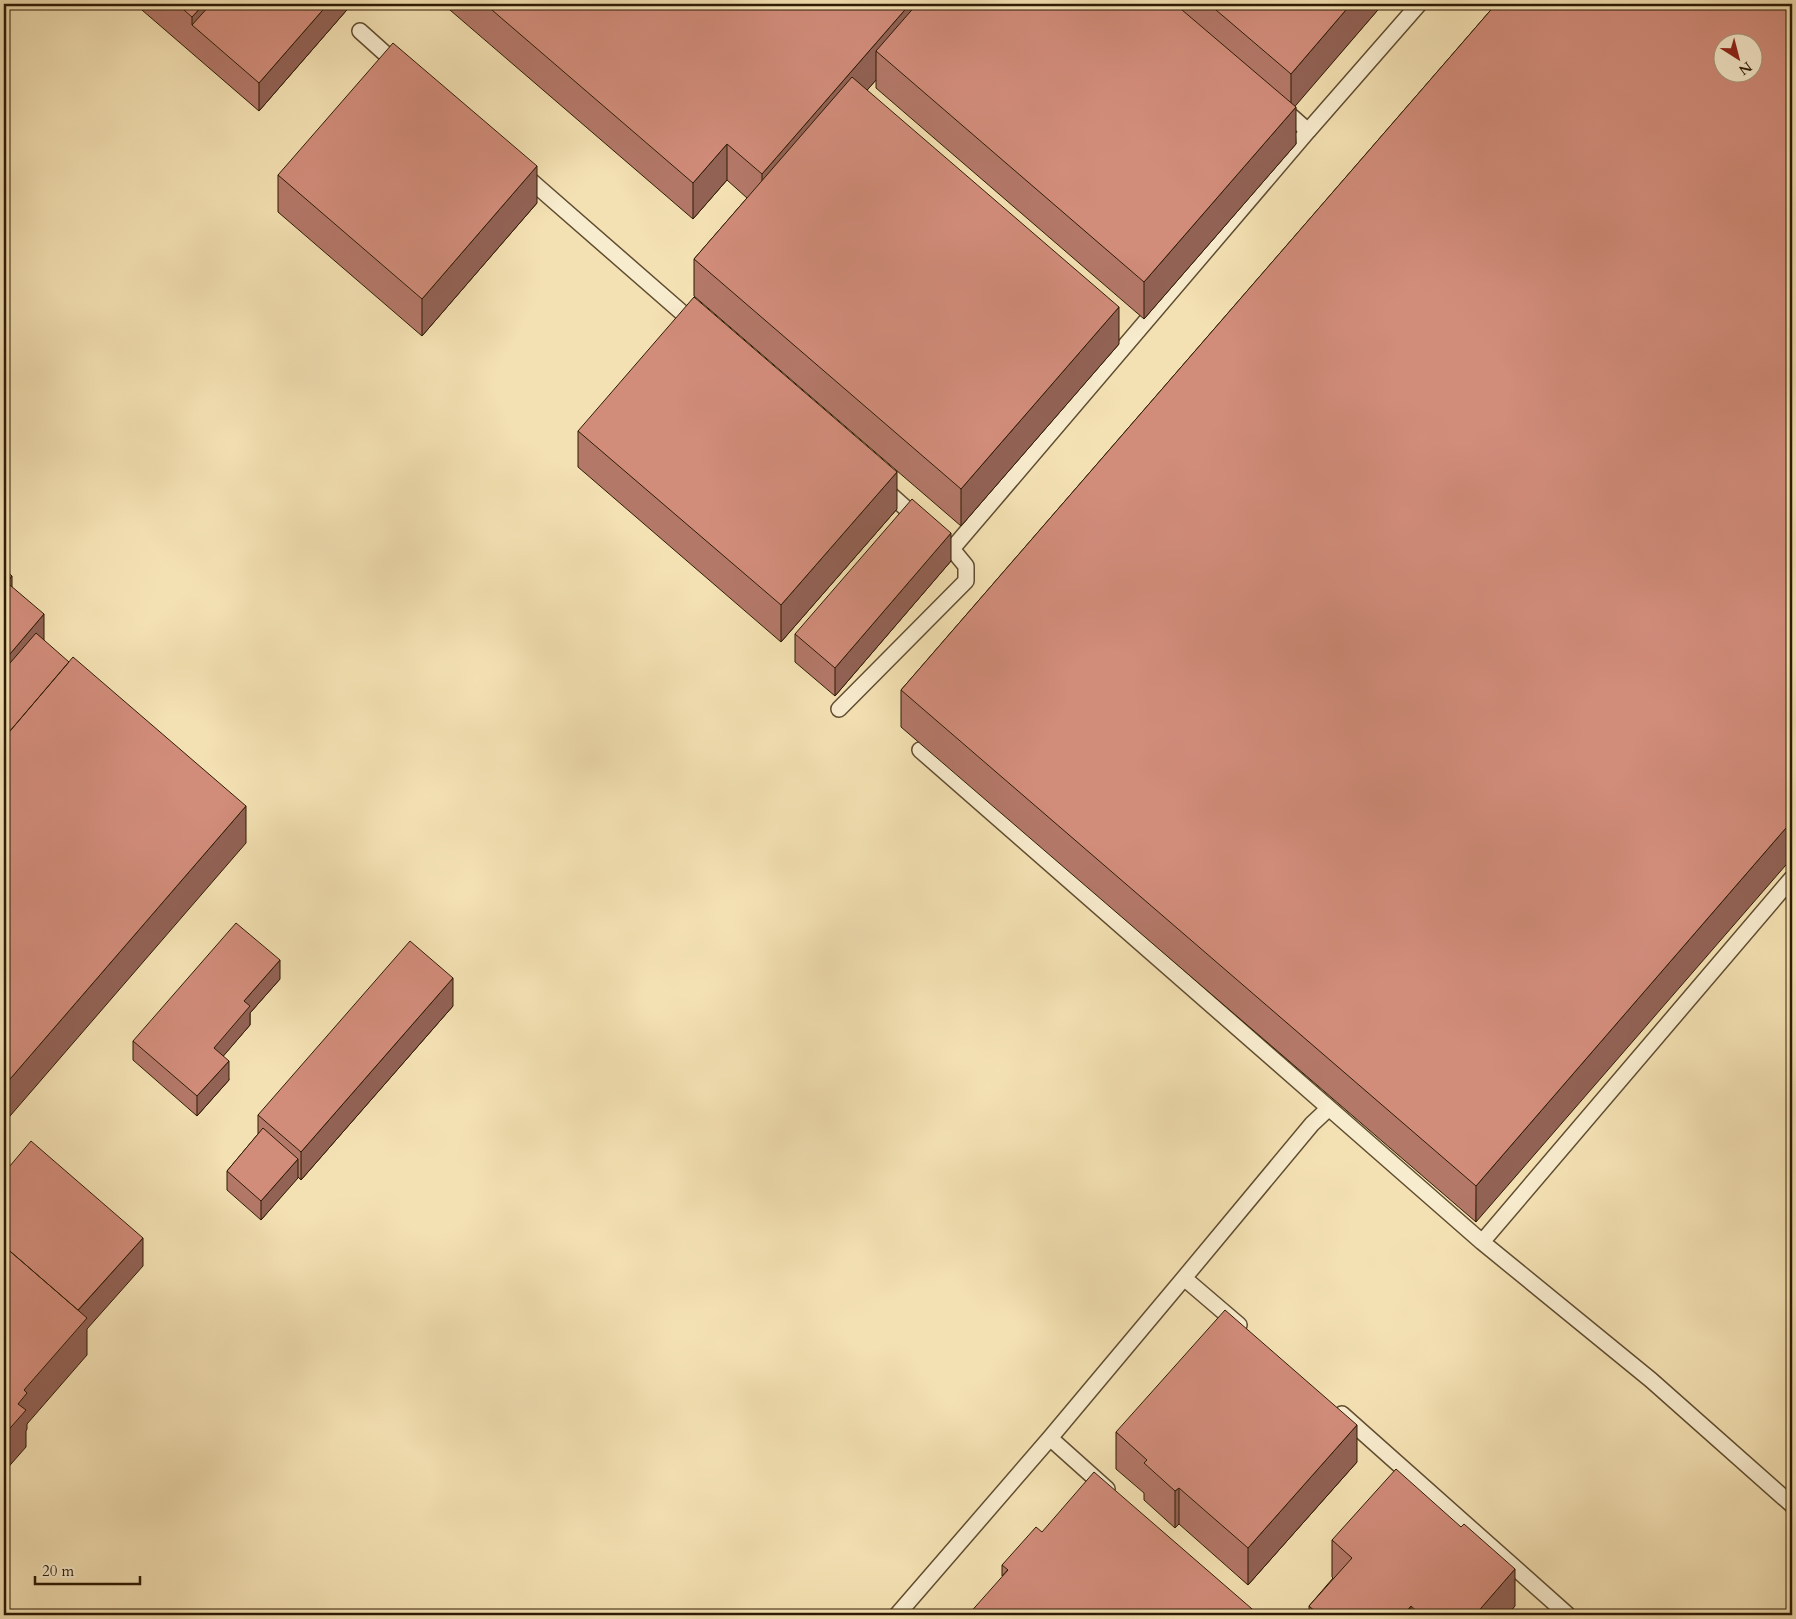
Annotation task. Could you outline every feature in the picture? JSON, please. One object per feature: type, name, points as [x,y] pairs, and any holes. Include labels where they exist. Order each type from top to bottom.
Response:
[{"type":"lane","points":[[839,709],[966,581],[966,566],[948,545],[1419,4]]},
{"type":"lane","points":[[360,31],[412,77]]},
{"type":"lane","points":[[1271,99],[1308,131]]},
{"type":"lane","points":[[510,162],[704,332]]},
{"type":"lane","points":[[870,477],[930,529]]},
{"type":"lane","points":[[920,750],[1482,1242],[1651,1380],[1792,1505]]},
{"type":"lane","points":[[1482,1242],[1792,878]]},
{"type":"lane","points":[[897,1615],[1050,1438],[1312,1124],[1329,1108]]},
{"type":"lane","points":[[1184,1278],[1248,1332]]},
{"type":"lane","points":[[1329,1402],[1568,1615]]},
{"type":"lane","points":[[1050,1438],[1117,1497]]},
{"type":"building","points":[[177,4],[204,4],[192,17]]},
{"type":"building","points":[[211,4],[328,4],[259,83],[192,25]]},
{"type":"building","points":[[485,4],[910,4],[762,174],[727,144],[693,183]]},
{"type":"building","points":[[917,4],[1175,4],[1296,107],[1144,282],[876,51]]},
{"type":"building","points":[[1209,4],[1351,4],[1291,74]]},
{"type":"building","points":[[1496,4],[1792,4],[1792,821],[1476,1186],[901,690]]},
{"type":"building","points":[[393,43],[537,166],[422,299],[278,175]]},
{"type":"building","points":[[852,77],[1119,307],[961,489],[694,259]]},
{"type":"building","points":[[694,297],[897,472],[781,605],[578,431]]},
{"type":"building","points":[[912,499],[951,533],[835,668],[795,634]]},
{"type":"building","points":[[4,569],[12,576],[7,582],[4,580]]},
{"type":"building","points":[[4,580],[44,614],[4,661]]},
{"type":"building","points":[[36,633],[69,662],[4,738],[4,670]]},
{"type":"building","points":[[73,657],[246,806],[4,1086],[4,738]]},
{"type":"building","points":[[236,923],[280,960],[244,1001],[250,1006],[214,1048],[229,1061],[197,1096],[133,1041]]},
{"type":"building","points":[[410,941],[453,978],[301,1152],[258,1115]]},
{"type":"building","points":[[263,1128],[298,1159],[261,1201],[227,1171]]},
{"type":"building","points":[[31,1141],[143,1238],[78,1310],[4,1246],[4,1173]]},
{"type":"building","points":[[4,1246],[87,1318],[24,1390],[27,1393],[18,1404],[26,1410],[4,1435]]},
{"type":"building","points":[[1225,1310],[1357,1425],[1248,1548],[1179,1488],[1175,1491],[1144,1463],[1147,1460],[1116,1432]]},
{"type":"building","points":[[1396,1469],[1461,1527],[1464,1524],[1515,1569],[1475,1615],[1421,1615],[1411,1606],[1403,1615],[1319,1615],[1309,1606],[1352,1558],[1332,1540]]},
{"type":"building","points":[[1094,1472],[1259,1615],[968,1615],[1008,1570],[1002,1565],[1036,1527],[1042,1532]]}]
